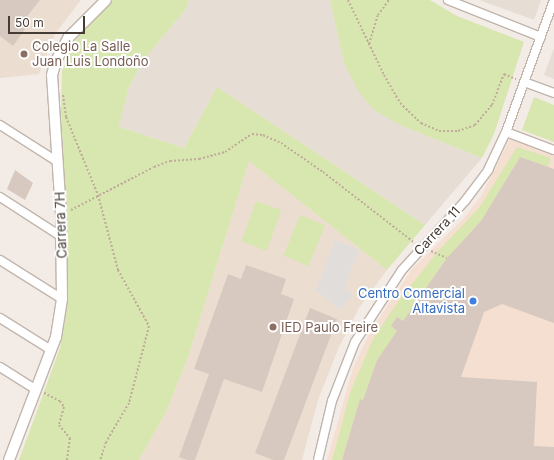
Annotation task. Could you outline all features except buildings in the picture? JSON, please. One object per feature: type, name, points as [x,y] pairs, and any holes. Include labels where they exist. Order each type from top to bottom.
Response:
[{"type":"street","name":"Carrera 7H","points":[[9,460],[51,350],[62,299],[61,214],[52,89],[56,61],[69,36],[106,0]]},
{"type":"street","points":[[448,0],[541,37]]},
{"type":"street","name":"Carrera 11","points":[[318,460],[332,401],[355,342],[389,287],[475,188],[488,170],[506,132],[554,0]]},
{"type":"street","points":[[524,82],[554,93]]},
{"type":"street","points":[[0,125],[58,162]]},
{"type":"street","points":[[506,132],[554,150]]},
{"type":"street","points":[[0,197],[62,237]]},
{"type":"street","points":[[0,260],[62,299]]},
{"type":"street","points":[[0,318],[51,350]]},
{"type":"street","points":[[0,366],[35,389]]},
{"type":"path","points":[[348,0],[369,45],[400,103],[421,123],[439,131],[458,131],[475,125],[492,105],[504,74],[524,82]]},
{"type":"path","points":[[369,45],[378,16],[389,0]]},
{"type":"path","points":[[52,89],[64,96],[66,117],[98,195],[118,270],[150,330],[128,403],[106,442],[100,460]]},
{"type":"path","points":[[61,214],[154,167],[170,161],[199,159],[225,152],[252,134],[263,135],[281,143],[323,172],[422,248],[447,258]]},
{"type":"path","points":[[35,389],[60,401],[64,407],[59,425],[70,438],[67,460]]},
{"type":"shaded area","name":"Colegio La Salle Juan Luis Londoño","points":[[0,0],[81,0],[55,34],[39,74],[0,78]]},
{"type":"shaded area","points":[[189,0],[330,0],[344,63],[400,125],[482,158],[425,225],[217,87],[184,148],[119,127],[128,89],[144,59],[186,9]]},
{"type":"shaded area","points":[[479,0],[541,0],[534,20]]},
{"type":"shaded area","points":[[554,48],[554,79],[544,75]]},
{"type":"shaded area","name":"Centro Comercial Altavista","points":[[511,137],[554,153],[554,460],[327,460],[353,368],[370,332],[412,269],[465,217],[481,196]]},
{"type":"shaded area","name":"IED Paulo Freire","points":[[249,161],[387,270],[359,308],[339,347],[318,400],[302,460],[139,460],[166,412],[188,357]]},
{"type":"shaded area","points":[[335,240],[359,250],[344,289],[353,294],[340,310],[316,290]]},
{"type":"green space","points":[[113,0],[189,0],[186,9],[144,59],[128,89],[119,127],[184,148],[217,87],[425,225],[387,270],[249,161],[188,357],[166,412],[139,460],[19,460],[60,348],[65,321],[68,256],[61,111],[62,71],[75,41]]},
{"type":"green space","points":[[330,0],[430,0],[457,16],[524,42],[494,134],[482,158],[400,125],[373,109],[358,91],[344,63]]},
{"type":"green space","points":[[534,97],[554,105],[554,142],[522,130]]},
{"type":"green space","points":[[517,147],[551,158],[548,167],[520,157],[481,221],[447,258],[403,321],[397,317],[391,326],[397,331],[377,360],[363,400],[360,399],[342,460],[332,460],[351,390],[373,339],[400,299],[439,250],[479,208]]},
{"type":"green space","points":[[256,201],[281,210],[267,251],[241,241]]},
{"type":"green space","points":[[300,215],[325,225],[309,266],[284,256]]},
{"type":"place","name":"Colegio La Salle Juan Luis Londoño","points":[[24,54]]},
{"type":"place","name":"Centro Comercial Altavista","points":[[473,301]]},
{"type":"place","name":"IED Paulo Freire","points":[[273,327]]}]
